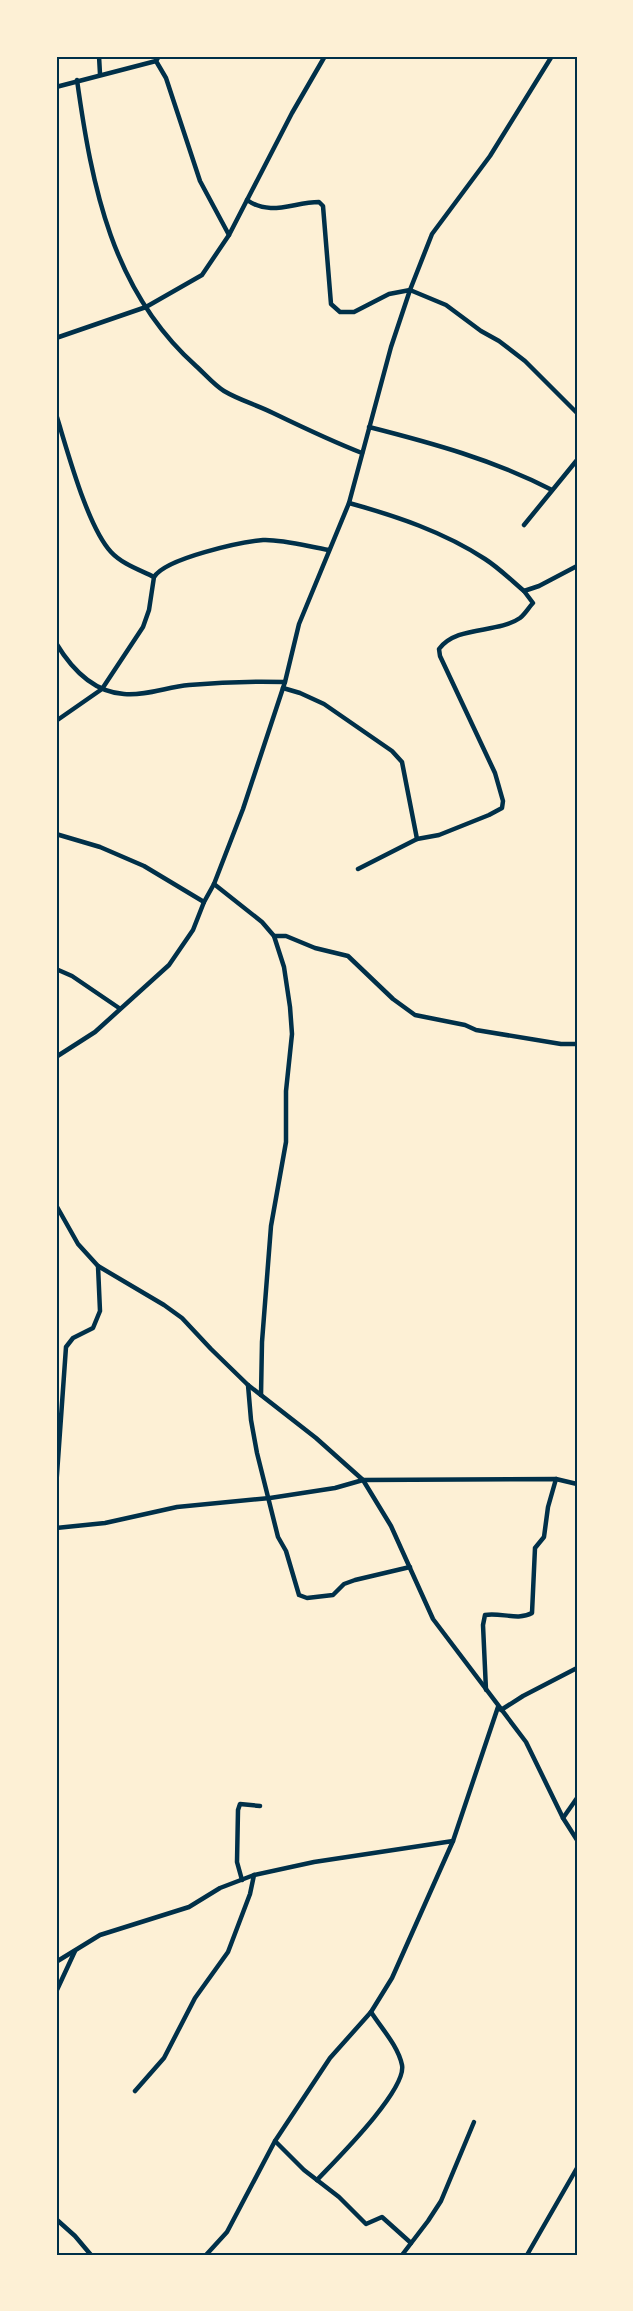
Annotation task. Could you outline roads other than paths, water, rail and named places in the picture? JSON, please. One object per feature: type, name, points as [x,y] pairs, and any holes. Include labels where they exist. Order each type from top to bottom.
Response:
[{"type":"street","points":[[99,56],[100,74]]},
{"type":"street","points":[[56,338],[146,307],[202,275],[229,235],[292,113],[325,56]]},
{"type":"street","points":[[56,1056],[95,1032],[119,1008],[169,965],[193,930],[204,902],[214,884],[258,767],[285,682],[299,624],[349,503],[391,347],[410,290],[432,234],[490,156],[552,56]]},
{"type":"street","points":[[56,87],[158,58],[200,181],[229,235]]},
{"type":"street","points":[[77,80],[86,146],[95,184],[112,240],[139,300],[165,334],[187,358],[223,391],[327,440],[362,453]]},
{"type":"street","points":[[247,200],[257,207],[266,208],[294,206],[310,202],[319,202],[323,206],[331,304],[340,312],[354,312],[389,294],[410,290],[446,305],[481,331],[499,341],[524,361],[577,413]]},
{"type":"street","points":[[56,414],[90,516],[101,538],[110,552],[119,560],[154,577]]},
{"type":"street","points":[[369,427],[481,458],[524,475],[552,490]]},
{"type":"street","points":[[524,525],[577,460]]},
{"type":"street","points":[[349,503],[404,518],[452,541],[485,559],[524,591],[533,603],[520,617],[508,624],[461,635],[444,643],[439,649],[440,656],[495,773],[503,801],[502,808],[440,835],[417,839],[358,869]]},
{"type":"street","points":[[56,721],[102,689],[143,627],[150,610],[154,577],[157,572],[170,565],[217,548],[265,540],[329,550]]},
{"type":"street","points":[[524,591],[539,586],[577,566]]},
{"type":"street","points":[[56,643],[64,657],[83,677],[102,689],[124,694],[233,680],[285,682]]},
{"type":"street","points":[[283,688],[300,693],[324,704],[392,751],[402,762],[417,839]]},
{"type":"street","points":[[56,834],[100,847],[144,866],[204,902]]},
{"type":"street","points":[[214,884],[262,922],[274,936],[287,981],[292,1034],[286,1091],[286,1142],[270,1234],[262,1342],[261,1395]]},
{"type":"street","points":[[274,936],[286,936],[315,948],[348,956],[393,999],[415,1015],[465,1024],[476,1030],[561,1044],[577,1044]]},
{"type":"street","points":[[56,968],[72,976],[119,1008]]},
{"type":"street","points":[[56,1205],[78,1244],[98,1266],[164,1305],[182,1318],[211,1350],[248,1385],[316,1438],[363,1480],[391,1526],[433,1619],[526,1742],[562,1818],[577,1840]]},
{"type":"street","points":[[56,1488],[66,1347],[73,1338],[94,1328],[100,1311],[98,1266]]},
{"type":"street","points":[[248,1385],[256,1445],[278,1537],[286,1551],[299,1595],[307,1598],[333,1595],[344,1584],[410,1567]]},
{"type":"street","points":[[56,1528],[105,1523],[177,1507],[270,1498],[335,1488],[363,1480],[556,1479],[577,1484]]},
{"type":"street","points":[[486,1691],[483,1625],[485,1615],[526,1616],[532,1612],[535,1548],[544,1537],[548,1507],[556,1479]]},
{"type":"street","points":[[206,2255],[227,2232],[275,2141],[330,2058],[371,2012],[392,1978],[411,1940],[453,1841],[500,1709],[577,1668]]},
{"type":"street","points":[[562,1818],[577,1798]]},
{"type":"street","points":[[242,1880],[236,1862],[238,1810],[240,1804],[244,1803],[260,1806]]},
{"type":"street","points":[[56,1962],[100,1935],[189,1907],[220,1888],[254,1875],[314,1862],[453,1841]]},
{"type":"street","points":[[135,2091],[164,2058],[195,1998],[228,1952],[250,1894],[254,1875]]},
{"type":"street","points":[[56,1992],[76,1950]]},
{"type":"street","points":[[317,2180],[356,2140],[402,2076],[402,2066],[397,2050],[371,2012]]},
{"type":"street","points":[[402,2255],[441,2201],[474,2122]]},
{"type":"street","points":[[275,2141],[317,2180],[340,2197],[366,2224],[382,2217],[411,2243]]},
{"type":"street","points":[[527,2255],[577,2168]]},
{"type":"street","points":[[56,2219],[75,2236],[91,2255]]}]
